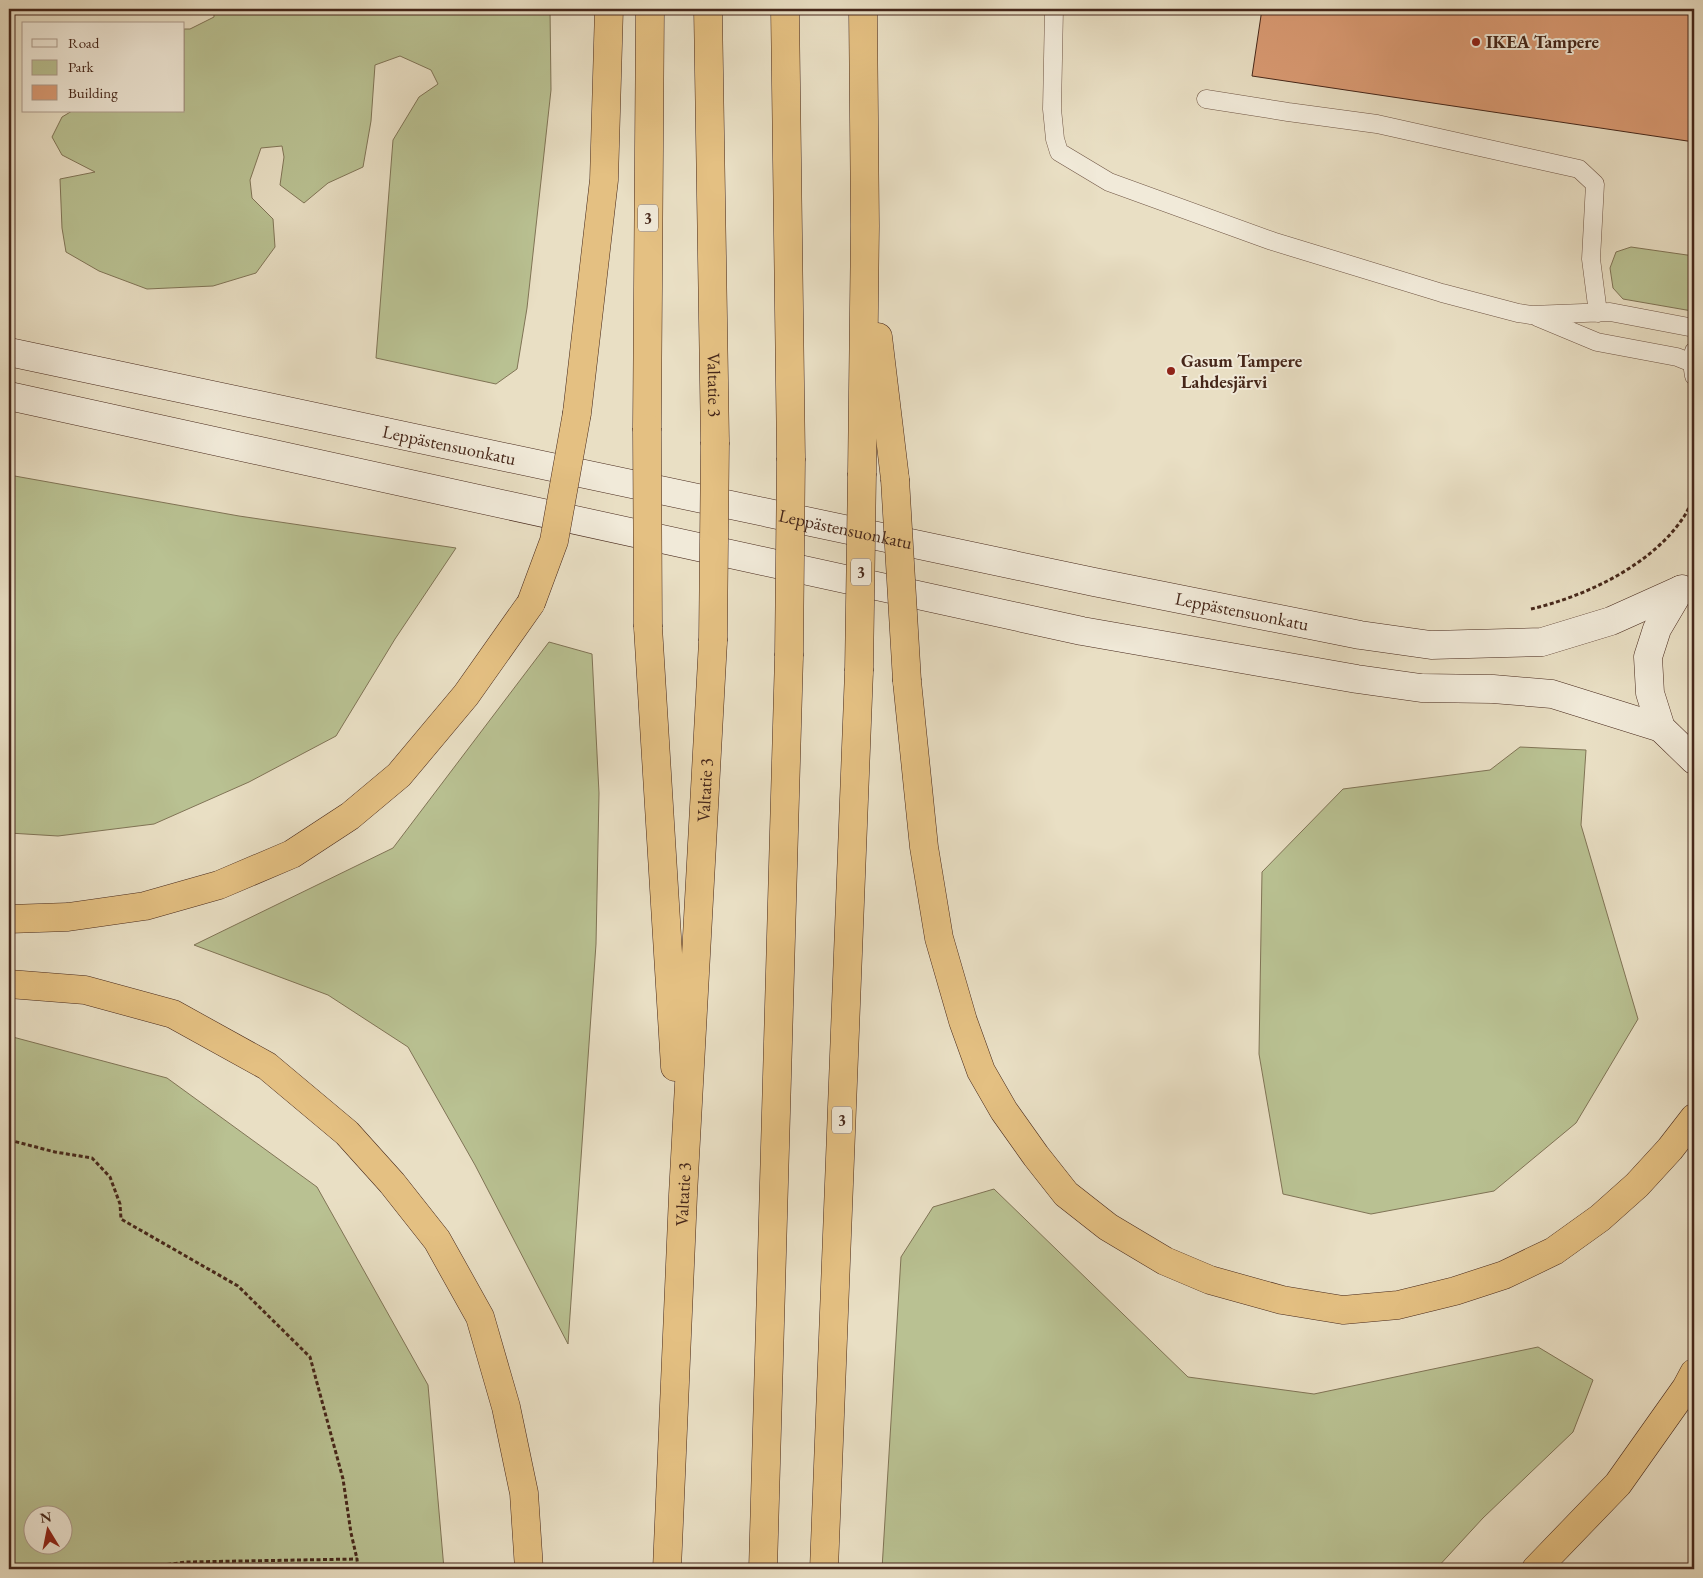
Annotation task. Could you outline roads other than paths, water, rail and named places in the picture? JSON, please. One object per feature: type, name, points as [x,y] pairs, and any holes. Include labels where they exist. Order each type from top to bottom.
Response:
[{"type":"highway","points":[[9,918],[68,917],[145,906],[219,885],[292,854],[350,816],[399,775],[466,695],[531,602],[554,541],[577,414],[604,180],[609,9]]},
{"type":"highway","name":"3","points":[[650,9],[647,428],[648,627],[683,1195]]},
{"type":"highway","name":"Valtatie 3","points":[[666,1569],[683,1195],[714,641],[715,442],[708,9]]},
{"type":"highway","points":[[763,1569],[789,656],[791,458],[785,9]]},
{"type":"highway","name":"3","points":[[824,1569],[859,671],[865,226],[863,9]]},
{"type":"highway","points":[[865,226],[895,479],[907,681],[924,847],[939,938],[981,1071],[1004,1111],[1066,1194],[1108,1227],[1165,1261],[1210,1280],[1282,1300],[1343,1310],[1398,1305],[1454,1291],[1504,1275],[1554,1251],[1600,1218],[1637,1185],[1670,1149],[1694,1118]]},
{"type":"highway","points":[[9,984],[84,990],[173,1014],[267,1066],[347,1133],[392,1183],[437,1240],[480,1317],[506,1407],[524,1493],[529,1569]]},
{"type":"highway","points":[[1536,1569],[1618,1484],[1686,1388],[1694,1373]]},
{"type":"main road","name":"Leppästensuonkatu","points":[[9,352],[1084,580],[1360,636],[1431,645],[1542,642],[1611,621],[1687,586]]},
{"type":"main road","points":[[9,396],[1082,631],[1412,687],[1493,689],[1552,694],[1661,728],[1694,760]]},
{"type":"main road","points":[[1661,728],[1650,692],[1648,657],[1656,628],[1687,586]]},
{"type":"lane","points":[[1054,9],[1052,109],[1055,139],[1059,152],[1109,182],[1281,244],[1442,293],[1532,315],[1597,342],[1677,357],[1693,363]]},
{"type":"lane","points":[[1206,99],[1377,124],[1579,169],[1595,184],[1591,259],[1598,313]]},
{"type":"lane","points":[[1532,315],[1610,312],[1694,328]]},
{"type":"place","name":"IKEA Tampere","points":[[1476,42]]},
{"type":"place","name":"Gasum Tampere Lahdesjärvi","points":[[1171,371]]}]
